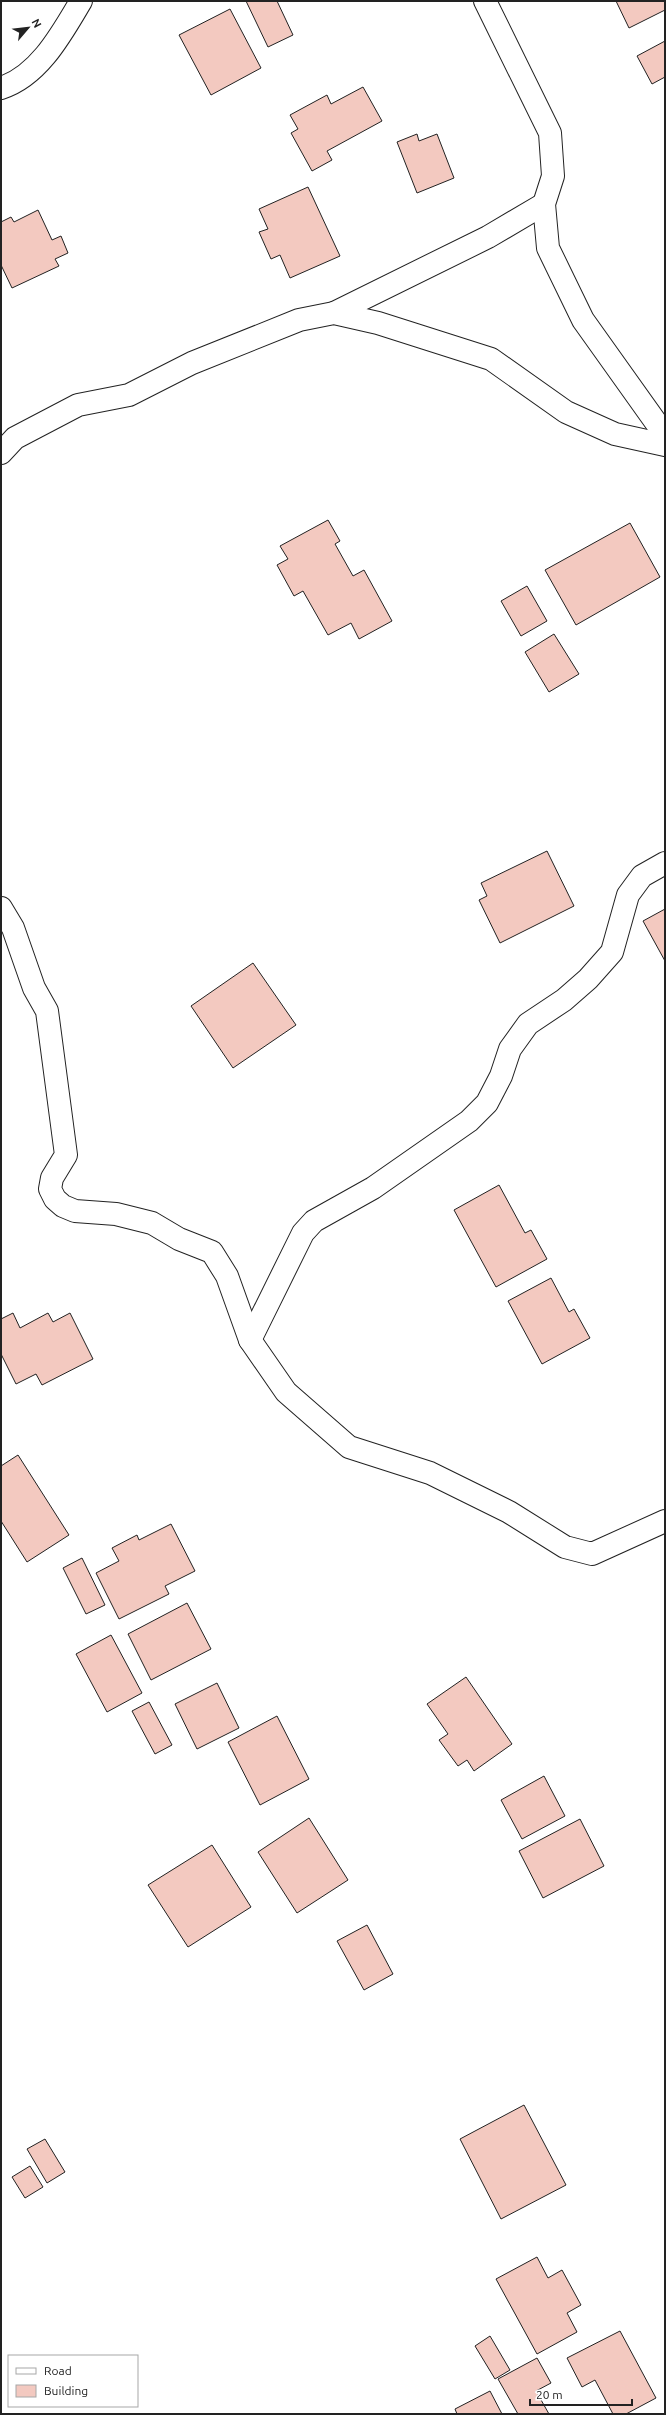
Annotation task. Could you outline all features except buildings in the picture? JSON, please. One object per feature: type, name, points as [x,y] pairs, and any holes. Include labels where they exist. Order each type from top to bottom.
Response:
[{"type":"street","points":[[1,88],[37,66],[58,41],[81,1]]},
{"type":"street","points":[[485,1],[550,133],[553,176],[544,204],[548,248],[583,320],[665,435]]},
{"type":"street","points":[[1,453],[15,438],[78,405],[129,395],[192,363],[299,320],[334,313],[488,237],[544,204]]},
{"type":"street","points":[[334,313],[378,323],[491,359],[566,412],[615,434],[665,445]]},
{"type":"street","points":[[250,1340],[303,1233],[314,1221],[373,1188],[469,1121],[487,1103],[501,1076],[510,1049],[528,1024],[564,1000],[588,979],[612,952],[628,894],[642,876],[665,863]]},
{"type":"street","points":[[1,908],[13,928],[34,988],[47,1011],[66,1155],[52,1178],[50,1189],[55,1199],[63,1206],[75,1211],[116,1214],[152,1223],[179,1239],[212,1252],[227,1276],[250,1340],[286,1392],[349,1447],[430,1473],[509,1512],[565,1547],[592,1554],[665,1521]]}]
